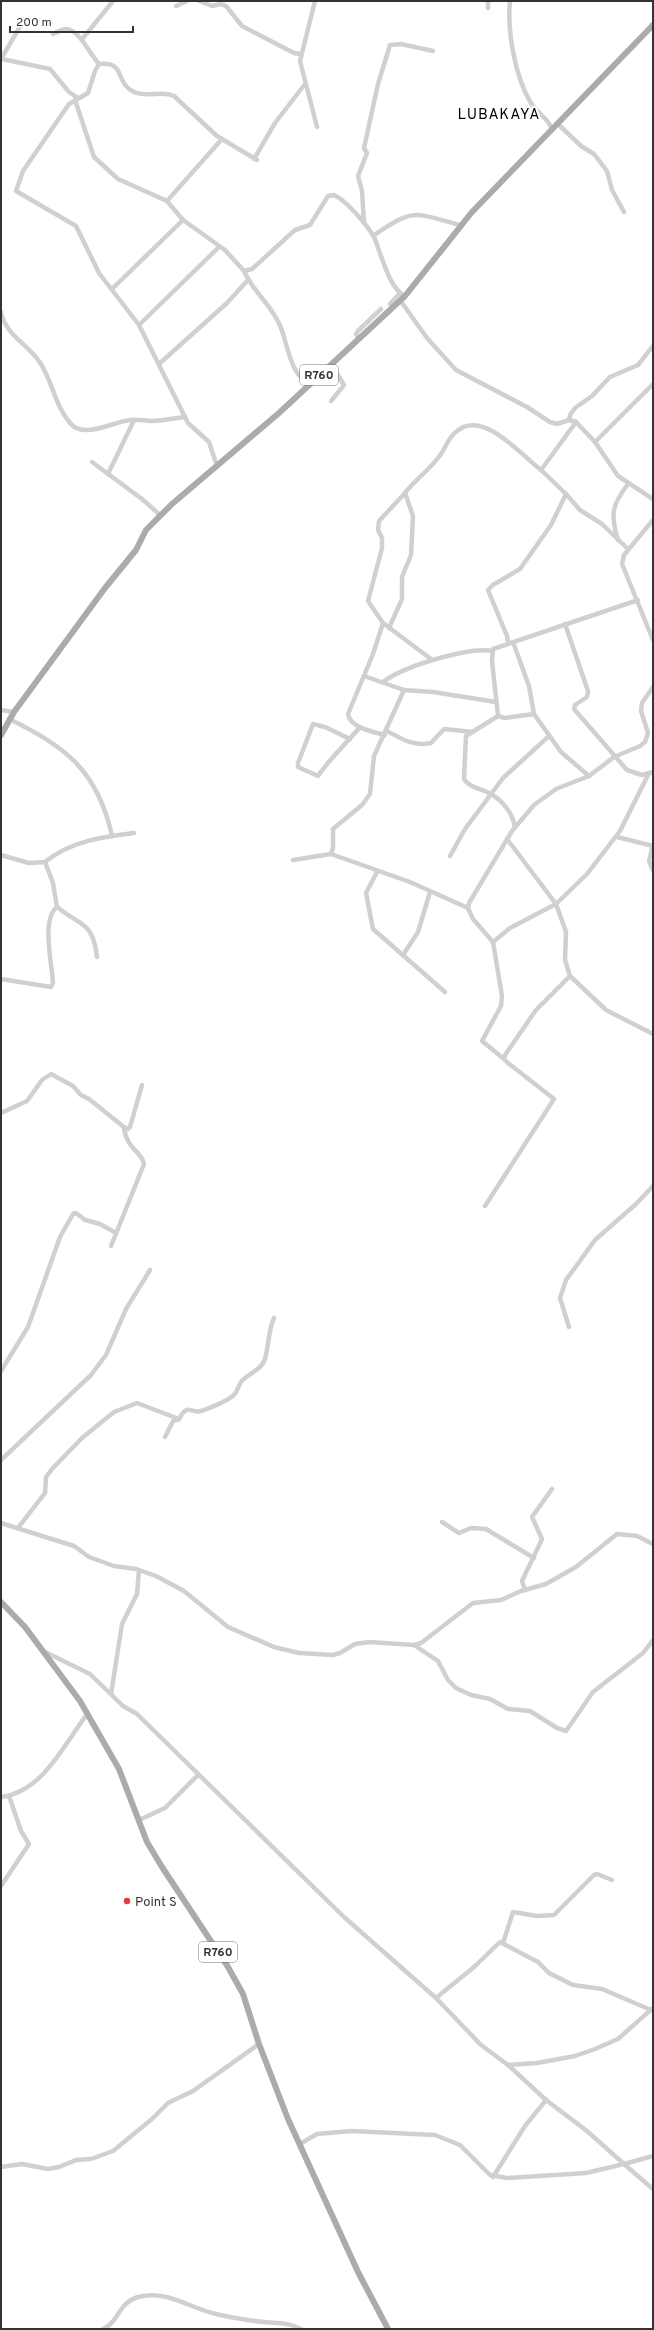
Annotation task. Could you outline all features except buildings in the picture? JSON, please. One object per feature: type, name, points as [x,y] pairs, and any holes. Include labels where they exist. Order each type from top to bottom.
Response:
[{"type":"main road","name":"R760","points":[[1,735],[14,712],[105,588],[136,550],[146,530],[160,515],[359,339],[402,296],[460,225],[558,124],[595,83],[653,25]]},
{"type":"main road","name":"R760","points":[[1,1602],[45,1652],[65,1678],[88,1713],[119,1768],[139,1820],[162,1867],[240,1987],[259,2044],[300,2144],[358,2272],[388,2329]]},
{"type":"street","points":[[82,38],[113,1]]},
{"type":"street","points":[[176,6],[187,1]]},
{"type":"street","points":[[200,1],[212,6],[221,4],[226,6],[242,26],[294,53],[301,54]]},
{"type":"street","points":[[315,1],[300,61],[317,127]]},
{"type":"street","points":[[488,1],[488,8]]},
{"type":"street","points":[[510,1],[508,20],[517,67],[530,100],[550,122],[552,129]]},
{"type":"street","points":[[21,25],[1,59],[50,70],[77,99],[94,157],[118,179],[168,201],[183,220],[227,252],[244,271],[248,280],[277,318],[296,369],[307,382],[314,380]]},
{"type":"street","points":[[53,34],[68,29],[82,38],[85,47],[99,64],[114,65],[118,70],[125,86],[145,96],[166,94],[174,96],[222,139],[256,159],[275,122],[305,84]]},
{"type":"street","points":[[364,222],[362,191],[358,176],[363,158],[367,153],[364,148],[374,100],[389,46],[401,44],[433,51]]},
{"type":"street","points":[[99,64],[95,70],[88,93],[69,104],[27,165],[16,191],[76,226],[99,273],[139,325],[160,364],[185,417],[192,427],[209,442],[217,466]]},
{"type":"street","points":[[558,124],[581,146],[594,154],[607,171],[612,190],[624,212]]},
{"type":"street","points":[[168,201],[222,139]]},
{"type":"street","points":[[244,271],[252,269],[295,230],[310,225],[331,195],[339,197],[364,222],[373,236],[384,265],[426,338],[464,376],[527,408],[550,422],[557,424],[569,420],[576,422],[595,442],[618,476],[628,484],[652,498],[653,490]]},
{"type":"street","points":[[373,236],[403,217],[415,214],[460,225]]},
{"type":"street","points":[[112,289],[183,220]]},
{"type":"street","points":[[139,325],[219,247]]},
{"type":"street","points":[[160,364],[227,303],[248,280]]},
{"type":"street","points":[[390,304],[402,296]]},
{"type":"street","points":[[359,339],[356,334],[358,331],[381,309]]},
{"type":"street","points":[[1,312],[5,325],[11,333],[40,363],[50,381],[56,402],[71,424],[85,430],[134,420],[160,420],[185,417]]},
{"type":"street","points":[[569,420],[570,414],[575,408],[592,396],[610,377],[638,365],[653,346]]},
{"type":"street","points":[[331,364],[344,385],[331,401]]},
{"type":"street","points":[[595,442],[653,384]]},
{"type":"street","points":[[108,474],[134,420]]},
{"type":"street","points":[[541,470],[576,422]]},
{"type":"street","points":[[431,659],[383,623],[368,601],[382,548],[378,525],[380,519],[438,459],[446,442],[455,432],[467,425],[479,426],[493,431],[541,470],[580,510],[602,524],[628,549]]},
{"type":"street","points":[[92,462],[160,515]]},
{"type":"street","points":[[618,540],[614,526],[614,504],[628,484]]},
{"type":"street","points":[[389,628],[402,599],[402,577],[411,555],[413,516],[404,493]]},
{"type":"street","points":[[566,494],[551,525],[520,569],[489,588],[488,593],[529,686],[534,714],[561,752],[589,776]]},
{"type":"street","points":[[653,520],[628,549],[622,560],[623,570],[638,600],[653,640]]},
{"type":"street","points":[[383,682],[391,675],[431,659],[492,651],[496,647],[638,600]]},
{"type":"street","points":[[383,623],[377,637],[374,654],[348,714],[350,720],[360,727],[386,733],[408,743],[417,744],[431,743],[444,729],[473,732]]},
{"type":"street","points":[[565,624],[588,691],[587,697],[575,705],[574,709],[614,757],[631,772],[642,775],[651,772]]},
{"type":"street","points":[[492,651],[498,716]]},
{"type":"street","points":[[364,676],[404,690],[433,692],[496,702]]},
{"type":"street","points":[[468,908],[507,839],[529,810],[556,789],[589,776],[614,757],[640,746],[645,742],[648,733],[641,711],[642,704],[653,688]]},
{"type":"street","points":[[331,854],[333,848],[334,829],[362,805],[370,794],[374,756],[386,733],[404,690]]},
{"type":"street","points":[[1,710],[14,712]]},
{"type":"street","points":[[515,827],[511,813],[492,794],[471,785],[464,779],[465,739],[468,734],[498,716],[505,718],[534,714]]},
{"type":"street","points":[[9,719],[40,735],[79,765],[87,774],[102,801],[112,836]]},
{"type":"street","points":[[350,739],[325,727],[312,724],[298,763],[298,767],[318,776],[350,739],[360,727]]},
{"type":"street","points":[[450,856],[465,829],[511,769],[549,736]]},
{"type":"street","points":[[493,942],[510,928],[556,904],[587,874],[617,837],[651,772]]},
{"type":"street","points":[[1,855],[29,863],[45,862],[66,848],[98,838],[134,834]]},
{"type":"street","points":[[617,837],[653,845],[649,861],[653,871]]},
{"type":"street","points":[[507,839],[556,904],[566,932],[565,960],[570,976],[606,1010],[653,1034]]},
{"type":"street","points":[[293,860],[331,854],[376,872],[410,882],[468,908],[474,919],[493,942],[502,1003],[482,1041],[554,1099],[553,1103],[485,1206]]},
{"type":"street","points":[[45,862],[53,883],[57,906],[77,919],[91,933],[94,939],[96,957]]},
{"type":"street","points":[[376,872],[366,893],[371,926],[376,933],[445,992]]},
{"type":"street","points":[[403,955],[418,932],[430,892]]},
{"type":"street","points":[[1,979],[52,987],[50,920],[51,913],[57,906]]},
{"type":"street","points":[[504,1059],[518,1035],[536,1010],[570,976]]},
{"type":"street","points":[[1,1113],[23,1104],[45,1076],[51,1074],[74,1086],[81,1095],[89,1099],[128,1129],[130,1127],[142,1085]]},
{"type":"street","points":[[111,1246],[144,1164],[142,1159],[127,1142],[124,1127]]},
{"type":"street","points":[[569,1327],[560,1298],[566,1280],[596,1240],[636,1204],[653,1186]]},
{"type":"street","points":[[1,1372],[28,1327],[60,1237],[73,1214],[76,1213],[85,1220],[100,1224],[116,1233]]},
{"type":"street","points":[[1,1460],[92,1375],[106,1355],[126,1309],[150,1270]]},
{"type":"street","points":[[165,1437],[173,1421],[179,1419],[183,1411],[188,1409],[200,1411],[222,1403],[234,1395],[241,1381],[263,1363],[269,1331],[274,1318]]},
{"type":"street","points":[[18,1528],[45,1493],[46,1477],[52,1469],[91,1430],[114,1412],[137,1403],[179,1419]]},
{"type":"street","points":[[525,1590],[522,1581],[542,1539],[532,1517],[552,1489]]},
{"type":"street","points":[[442,1522],[459,1533],[471,1528],[486,1528],[534,1558]]},
{"type":"street","points":[[1,1523],[74,1546],[89,1557],[108,1564],[139,1570],[156,1576],[184,1591],[228,1626],[274,1647],[299,1653],[333,1655],[340,1653],[355,1644],[369,1642],[414,1645],[424,1641],[469,1605],[501,1600],[525,1590],[544,1586],[576,1567],[617,1534],[628,1533],[653,1544]]},
{"type":"street","points":[[111,1694],[122,1624],[137,1594],[139,1570]]},
{"type":"street","points":[[414,1645],[438,1661],[448,1680],[456,1688],[471,1695],[490,1699],[508,1709],[530,1712],[557,1728],[566,1731],[593,1692],[644,1653],[653,1640]]},
{"type":"street","points":[[45,1652],[90,1674],[111,1694],[142,1719],[225,1803],[316,1888],[344,1917],[436,1998],[481,2045],[508,2065],[546,2100],[587,2131],[653,2189]]},
{"type":"street","points":[[1,1797],[10,1796],[38,1780],[88,1713]]},
{"type":"street","points":[[139,1820],[165,1808],[198,1775]]},
{"type":"street","points":[[1,1886],[29,1844],[21,1831],[10,1796]]},
{"type":"street","points":[[503,1943],[513,1912],[537,1916],[554,1915],[594,1875],[597,1874],[612,1880]]},
{"type":"street","points":[[436,1998],[474,1967],[498,1943],[503,1943],[538,1962],[549,1973],[573,1985],[602,1989],[652,2009],[618,2039],[595,2049],[544,2062],[508,2065]]},
{"type":"street","points":[[1,2167],[22,2164],[48,2169],[59,2167],[76,2160],[91,2159],[113,2150],[152,2119],[168,2103],[194,2091],[259,2044]]},
{"type":"street","points":[[493,2177],[522,2130],[546,2100]]},
{"type":"street","points":[[300,2144],[313,2135],[332,2132],[352,2131],[435,2135],[460,2145],[486,2172],[493,2177],[517,2179],[586,2173],[653,2156]]},
{"type":"street","points":[[103,2329],[111,2324],[124,2304],[130,2300],[142,2296],[156,2296],[180,2300],[219,2315],[265,2322],[286,2323],[301,2329]]},
{"type":"place","name":"Point S","points":[[127,1901]]},
{"type":"district","name":"LUBAKAYA","points":[[499,114]]}]
